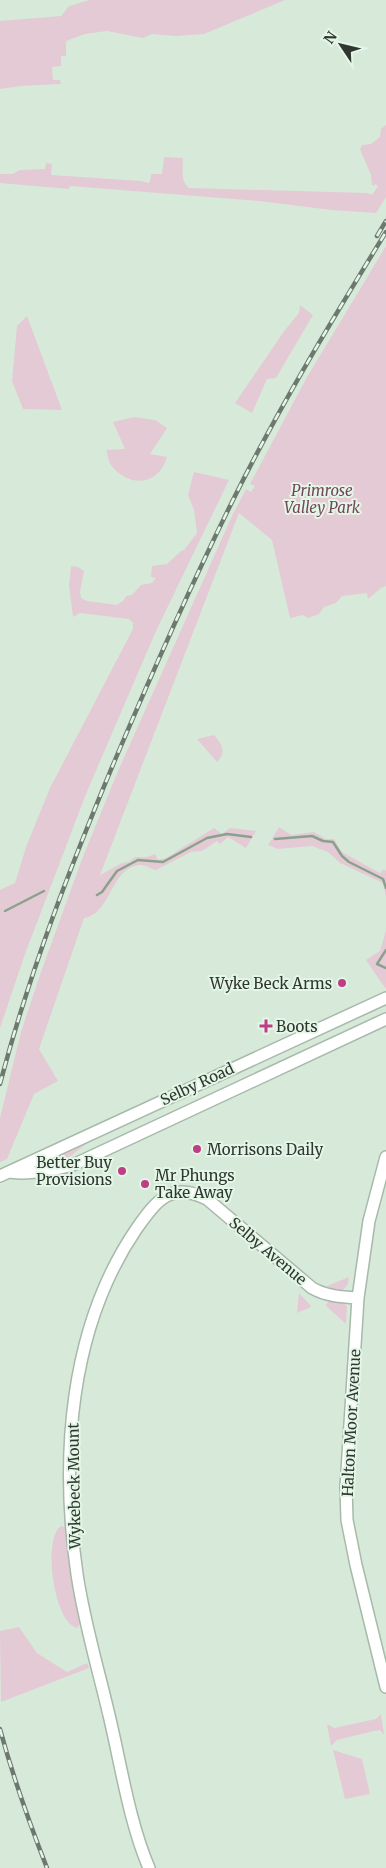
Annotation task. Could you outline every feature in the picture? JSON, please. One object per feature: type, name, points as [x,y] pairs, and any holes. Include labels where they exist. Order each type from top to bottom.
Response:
[{"type":"street","name":"Selby Road","points":[[5,1174],[386,998]]},
{"type":"street","name":"Selby Road","points":[[5,1174],[45,1172],[73,1165],[385,1021]]},
{"type":"street","name":"Halton Moor Avenue","points":[[386,1157],[368,1221],[358,1298],[346,1455],[347,1520],[386,1687]]},
{"type":"street","name":"Selby Avenue","points":[[182,1192],[195,1193],[207,1199],[312,1288],[334,1296],[358,1298]]},
{"type":"street","name":"Wykebeck Mount","points":[[150,1868],[138,1836],[77,1576],[71,1508],[72,1421],[82,1355],[94,1315],[118,1258],[158,1200],[170,1194],[182,1192]]},
{"type":"green space","points":[[89,0],[285,0],[204,34],[176,36],[152,34],[143,38],[107,31],[85,34],[66,41],[66,56],[61,56],[61,66],[52,67],[53,80],[60,80],[61,84],[0,89],[0,21],[61,16],[69,6]]},
{"type":"green space","points":[[386,125],[386,197],[376,213],[331,210],[259,201],[70,186],[69,189],[0,183],[0,174],[12,174],[20,170],[45,169],[46,163],[52,164],[51,175],[149,183],[151,174],[162,174],[164,157],[183,158],[183,178],[189,188],[367,193],[372,195],[378,186],[372,185],[371,175],[360,149],[362,145],[371,144],[380,137],[381,129]]},
{"type":"green space","name":"Primrose Valley Park","points":[[386,246],[386,586],[368,599],[367,593],[342,596],[336,603],[324,607],[319,614],[308,618],[303,615],[290,618],[272,540],[239,513],[100,875],[122,863],[129,862],[135,857],[147,857],[155,854],[158,860],[166,858],[214,828],[222,834],[230,828],[256,831],[246,848],[228,837],[220,844],[217,841],[202,851],[191,852],[156,870],[143,865],[131,867],[123,873],[100,908],[93,915],[84,918],[39,1049],[58,1081],[34,1094],[7,1159],[0,1162],[0,1118],[21,1032],[82,859],[118,771],[232,516],[246,489],[251,492],[255,486],[250,484],[307,377]]},
{"type":"green space","points":[[300,305],[313,315],[276,378],[267,379],[252,413],[235,403],[285,330],[299,313]]},
{"type":"green space","points":[[27,316],[62,410],[23,409],[12,381],[17,326]]},
{"type":"green space","points":[[134,417],[155,420],[167,428],[150,454],[167,457],[163,467],[154,476],[142,481],[128,479],[116,471],[110,463],[106,450],[125,449],[113,422]]},
{"type":"green space","points":[[194,472],[229,480],[156,631],[86,794],[25,954],[0,1028],[0,890],[15,883],[26,847],[50,788],[133,629],[133,623],[129,619],[80,613],[73,617],[69,586],[71,566],[78,567],[84,571],[80,592],[81,598],[87,601],[117,605],[126,596],[132,595],[141,585],[152,583],[156,578],[151,577],[152,566],[167,564],[184,550],[197,533],[194,510],[188,495]]},
{"type":"green space","points":[[214,735],[223,751],[217,762],[197,739]]},
{"type":"green space","points":[[279,827],[291,835],[314,832],[326,839],[334,839],[342,852],[380,873],[384,869],[386,871],[386,897],[383,883],[340,863],[328,852],[312,846],[278,849],[268,845]]},
{"type":"green space","points":[[386,930],[385,988],[366,960],[380,951]]},
{"type":"green space","points":[[93,1137],[94,1139],[61,1163],[46,1167],[37,1166],[37,1165]]},
{"type":"green space","points":[[349,1277],[348,1284],[343,1290],[332,1289],[327,1286]]},
{"type":"green space","points":[[299,1293],[311,1306],[297,1313]]},
{"type":"green space","points":[[328,1301],[343,1303],[347,1306],[346,1324],[326,1306]]},
{"type":"green space","points":[[61,1526],[65,1527],[72,1583],[80,1624],[77,1628],[69,1623],[62,1612],[53,1580],[52,1547],[55,1534]]},
{"type":"green space","points":[[19,1627],[37,1653],[67,1672],[87,1663],[89,1668],[1,1702],[0,1631]]},
{"type":"green space","points":[[381,1714],[384,1735],[380,1730],[374,1731],[337,1740],[331,1746],[327,1724],[334,1728],[376,1719]]},
{"type":"green space","points":[[333,1750],[362,1759],[370,1794],[345,1799]]},
{"type":"waterway","points":[[97,895],[102,892],[117,871],[138,860],[163,862],[207,838],[227,834],[251,837]]},
{"type":"waterway","points":[[275,839],[312,836],[323,841],[333,842],[342,856],[349,862],[383,879],[386,888]]},
{"type":"waterway","points":[[5,911],[44,891]]},
{"type":"waterway","points":[[386,950],[377,964],[386,968]]},
{"type":"railway","points":[[377,236],[386,221]]},
{"type":"railway","points":[[0,1084],[24,1001],[67,879],[115,760],[172,630],[232,502],[268,433],[386,232]]},
{"type":"railway","points":[[0,1729],[10,1764],[47,1868]]},
{"type":"place","name":"Wyke Beck Arms","points":[[342,983]]},
{"type":"place","name":"Boots","points":[[266,1026]]},
{"type":"place","name":"Morrisons Daily","points":[[197,1149]]},
{"type":"place","name":"Better Buy Provisions","points":[[122,1171]]},
{"type":"place","name":"Mr Phungs Take Away","points":[[145,1184]]}]
